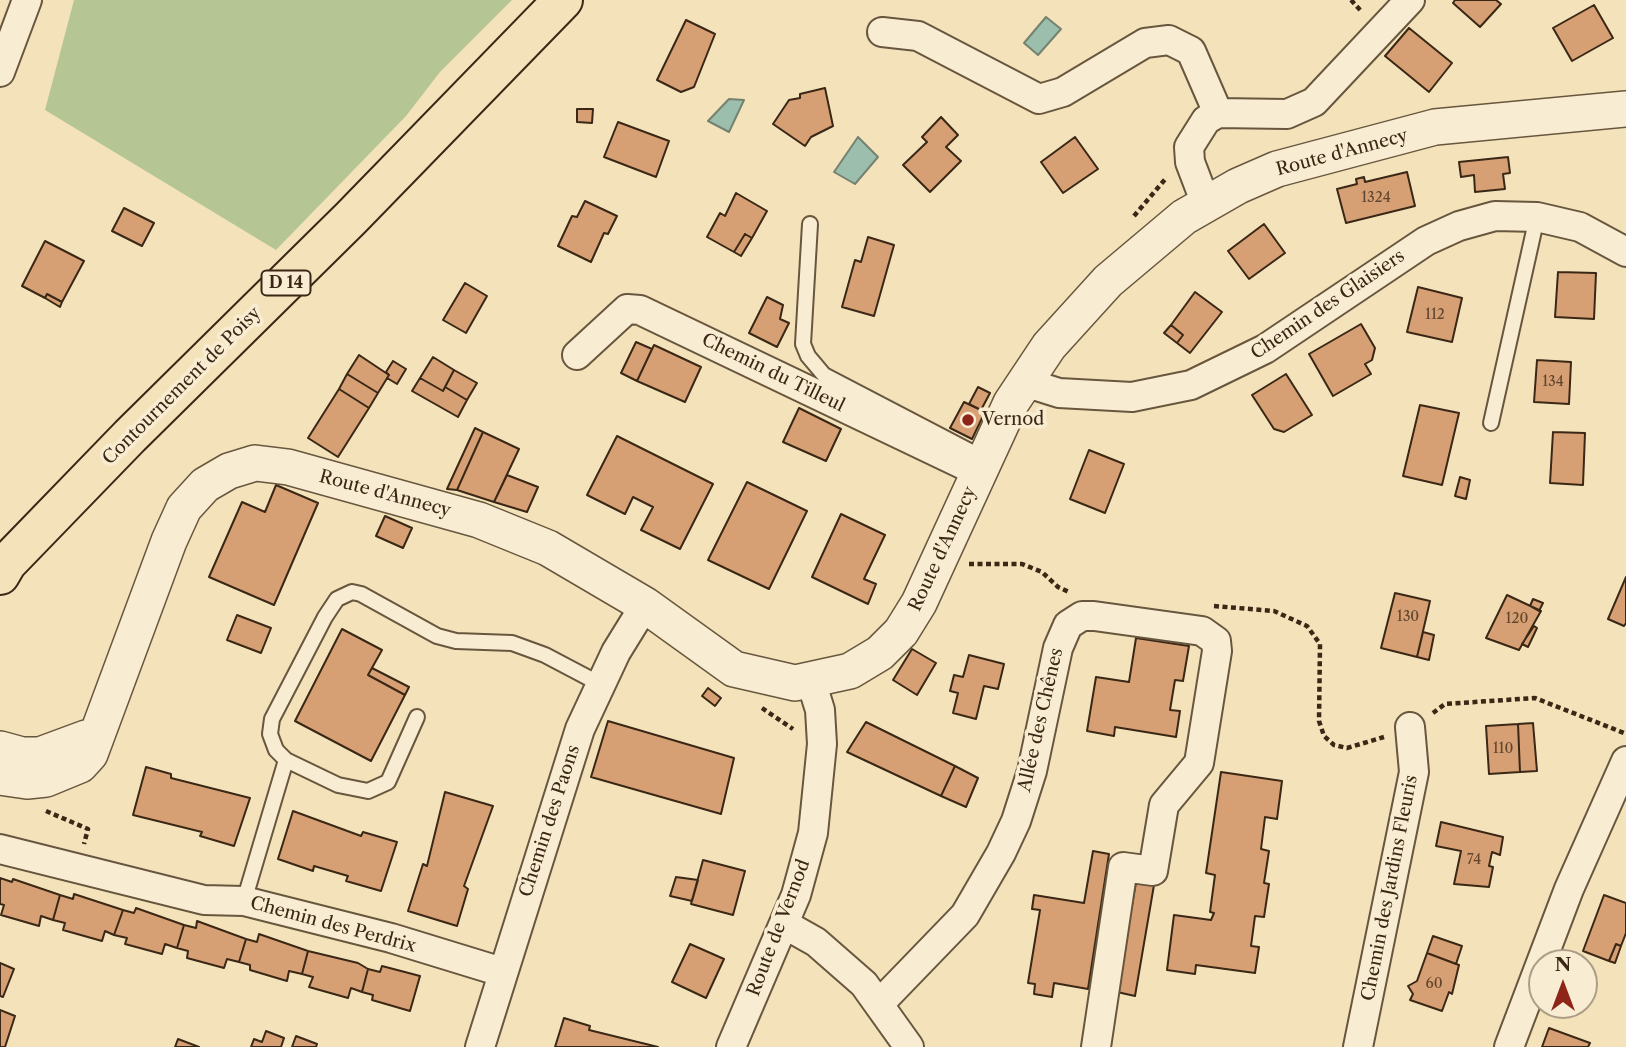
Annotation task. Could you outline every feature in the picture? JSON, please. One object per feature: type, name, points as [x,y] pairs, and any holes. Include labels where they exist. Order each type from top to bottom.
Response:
[{"type":"highway","name":"Contournement de Poisy","points":[[3,568],[130,436],[351,218],[563,0]]},
{"type":"street","points":[[0,72],[27,0]]},
{"type":"street","points":[[1206,204],[1190,162],[1189,147],[1196,131],[1218,113],[1287,114],[1314,103],[1410,0]]},
{"type":"street","points":[[882,32],[918,36],[1039,99],[1063,93],[1145,43],[1169,40],[1191,51],[1218,113]]},
{"type":"street","name":"Route d'Annecy","points":[[0,777],[27,781],[65,773],[80,765],[90,754],[176,522],[205,485],[242,467],[270,463],[479,520],[548,548],[645,605],[734,669],[777,681],[811,681],[850,671],[880,653],[901,632],[940,563],[982,465],[1024,382],[1064,327],[1108,281],[1146,247],[1206,204],[1277,169],[1434,127],[1626,109]]},
{"type":"street","name":"Chemin des Glaisiers","points":[[1024,382],[1059,393],[1132,397],[1191,385],[1265,349],[1426,241],[1459,226],[1495,216],[1537,218],[1580,227],[1626,252]]},
{"type":"street","name":"Chemin du Tilleul","points":[[578,355],[627,309],[640,310],[982,465]]},
{"type":"street","name":"Chemin des Paons","points":[[480,1047],[564,772],[600,684],[645,605]]},
{"type":"street","name":"Allée des Chênes","points":[[879,1004],[965,915],[1001,853],[1016,821],[1032,771],[1058,648],[1068,625],[1082,616],[1094,616],[1202,631],[1216,641],[1217,651],[1199,763],[1164,805],[1153,872],[1123,867],[1096,1047]]},
{"type":"street","name":"Route de Vernod","points":[[731,1047],[805,868],[820,789],[820,710],[811,681]]},
{"type":"street","name":"Chemin des Jardins Fleuris","points":[[1358,1047],[1414,772],[1410,727]]},
{"type":"street","points":[[0,749],[22,755],[40,755],[79,742],[100,729]]},
{"type":"street","points":[[1508,1047],[1569,889],[1626,761]]},
{"type":"street","name":"Chemin des Perdrix","points":[[0,849],[204,900],[244,901],[391,938],[502,972]]},
{"type":"street","points":[[784,924],[816,942],[864,984],[909,1047]]},
{"type":"lane","points":[[1491,423],[1537,218]]},
{"type":"lane","points":[[810,224],[803,344],[808,356],[824,375],[982,465]]},
{"type":"lane","points":[[417,717],[388,782],[377,789],[347,788],[286,760],[271,741],[272,719],[332,605],[352,592],[437,636],[456,642],[512,643],[545,655],[600,684]]},
{"type":"lane","points":[[244,901],[286,760]]},
{"type":"path","points":[[940,563],[1016,562],[1042,572],[1062,590],[1078,594]]},
{"type":"path","points":[[1205,605],[1274,611],[1294,618],[1312,631],[1321,656],[1319,722],[1324,736],[1340,747],[1360,746],[1410,727],[1445,704],[1535,698],[1626,734]]},
{"type":"path","points":[[34,808],[56,814],[88,829],[78,867]]},
{"type":"green space","points":[[74,0],[512,0],[440,72],[406,116],[276,250],[45,110]]},
{"type":"shaded area","points":[[1046,17],[1061,29],[1038,55],[1024,43]]},
{"type":"shaded area","points":[[729,99],[744,100],[729,132],[708,121]]},
{"type":"shaded area","points":[[858,137],[878,157],[855,184],[834,172]]},
{"type":"building","points":[[1455,0],[1496,0],[1501,4],[1480,27],[1453,3]]},
{"type":"building","points":[[1594,5],[1613,38],[1572,61],[1553,28]]},
{"type":"building","points":[[686,20],[715,34],[694,87],[681,92],[657,80]]},
{"type":"building","points":[[1409,28],[1452,63],[1429,92],[1385,56]]},
{"type":"building","points":[[825,88],[833,126],[811,137],[805,146],[773,124],[789,100],[800,98],[800,94]]},
{"type":"building","points":[[577,109],[593,109],[592,123],[577,122]]},
{"type":"building","points":[[941,117],[958,135],[946,147],[961,161],[930,192],[903,165],[927,142],[922,137]]},
{"type":"building","points":[[618,122],[669,141],[656,177],[604,157]]},
{"type":"building","points":[[1075,137],[1098,169],[1063,193],[1041,162]]},
{"type":"building","points":[[1508,157],[1510,173],[1503,174],[1505,189],[1475,192],[1474,175],[1461,177],[1459,162]]},
{"type":"building","points":[[1407,172],[1415,206],[1346,223],[1337,189],[1357,184],[1356,179],[1364,177],[1365,182]]},
{"type":"building","points":[[736,193],[767,211],[752,238],[745,234],[734,252],[707,237],[720,213],[725,216]]},
{"type":"building","points":[[585,201],[617,216],[608,234],[604,233],[591,262],[558,246],[572,216],[577,217]]},
{"type":"building","points":[[124,208],[154,223],[142,246],[112,231]]},
{"type":"building","points":[[1264,224],[1285,253],[1249,279],[1228,251]]},
{"type":"building","points":[[745,234],[752,238],[741,256],[734,252]]},
{"type":"building","points":[[868,237],[894,245],[874,316],[842,307],[855,260],[861,262]]},
{"type":"building","points":[[45,241],[84,261],[62,302],[47,294],[45,298],[22,286]]},
{"type":"building","points":[[1558,272],[1596,273],[1594,319],[1555,317]]},
{"type":"building","points":[[465,283],[487,296],[466,333],[443,320]]},
{"type":"building","points":[[1418,287],[1462,298],[1452,342],[1407,332]]},
{"type":"building","points":[[1195,292],[1222,312],[1190,353],[1177,343],[1183,335],[1171,325]]},
{"type":"building","points":[[47,294],[62,302],[60,307],[45,298]]},
{"type":"building","points":[[767,297],[783,305],[780,319],[789,323],[777,347],[749,333]]},
{"type":"building","points":[[1361,324],[1375,348],[1372,360],[1365,364],[1371,374],[1333,396],[1309,354]]},
{"type":"building","points":[[1171,325],[1183,335],[1177,343],[1164,333]]},
{"type":"building","points":[[636,342],[652,349],[637,381],[621,373]]},
{"type":"building","points":[[654,345],[701,367],[685,402],[637,381]]},
{"type":"building","points":[[359,355],[389,375],[378,393],[347,374]]},
{"type":"building","points":[[433,357],[454,370],[443,391],[420,378]]},
{"type":"building","points":[[1537,360],[1571,362],[1569,404],[1534,402]]},
{"type":"building","points":[[393,361],[406,369],[397,384],[387,378],[389,375],[386,372]]},
{"type":"building","points":[[454,370],[477,383],[467,400],[445,387]]},
{"type":"building","points":[[347,374],[378,393],[369,408],[339,389]]},
{"type":"building","points":[[1286,374],[1312,415],[1284,432],[1274,429],[1252,395]]},
{"type":"building","points":[[420,378],[443,391],[445,387],[467,400],[458,417],[412,391]]},
{"type":"building","points":[[978,387],[990,393],[981,410],[969,404]]},
{"type":"building","points":[[339,389],[369,408],[338,457],[308,438]]},
{"type":"building","name":"Vernod","points":[[964,402],[985,412],[972,439],[950,428]]},
{"type":"building","points":[[1420,405],[1459,413],[1442,485],[1403,476]]},
{"type":"building","points":[[799,408],[841,429],[826,461],[783,442]]},
{"type":"building","points":[[475,428],[483,432],[457,490],[447,489]]},
{"type":"building","points":[[483,432],[519,449],[494,502],[457,490]]},
{"type":"building","points":[[1553,432],[1585,433],[1583,485],[1550,483]]},
{"type":"building","points":[[617,436],[713,484],[680,549],[641,530],[653,507],[633,497],[625,514],[587,495]]},
{"type":"building","points":[[1089,450],[1124,464],[1105,513],[1070,499]]},
{"type":"building","points":[[507,475],[538,487],[527,512],[494,502]]},
{"type":"building","points":[[1460,477],[1470,480],[1466,499],[1455,496]]},
{"type":"building","points":[[747,482],[807,511],[769,589],[708,560]]},
{"type":"building","points":[[276,485],[318,503],[274,605],[209,577],[242,502],[265,512]]},
{"type":"building","points":[[841,514],[885,535],[864,579],[876,584],[868,604],[812,577]]},
{"type":"building","points":[[385,516],[412,528],[403,548],[376,536]]},
{"type":"building","points":[[1626,577],[1626,623],[1624,626],[1608,619]]},
{"type":"building","points":[[1395,593],[1430,601],[1417,657],[1381,648]]},
{"type":"building","points":[[1507,595],[1541,611],[1519,650],[1486,638]]},
{"type":"building","points":[[1533,599],[1543,603],[1539,611],[1530,606]]},
{"type":"building","points":[[237,615],[271,628],[261,653],[227,640]]},
{"type":"building","points":[[1534,626],[1537,628],[1528,647],[1522,644]]},
{"type":"building","points":[[342,629],[382,650],[368,675],[405,695],[371,761],[295,721]]},
{"type":"building","points":[[1423,632],[1434,635],[1429,660],[1417,657]]},
{"type":"building","points":[[1136,638],[1189,646],[1183,681],[1175,680],[1170,710],[1180,711],[1176,737],[1115,727],[1114,736],[1087,731],[1096,677],[1129,682]]},
{"type":"building","points":[[912,649],[936,663],[917,695],[893,680]]},
{"type":"building","points":[[969,655],[1004,664],[998,689],[984,686],[976,719],[953,713],[958,693],[950,691],[954,675],[963,677]]},
{"type":"building","points":[[372,668],[409,687],[405,695],[368,675]]},
{"type":"building","points":[[708,688],[721,698],[715,706],[702,696]]},
{"type":"building","points":[[608,721],[734,758],[721,814],[591,777]]},
{"type":"building","points":[[866,722],[955,766],[941,796],[847,752]]},
{"type":"building","points":[[1533,723],[1537,771],[1520,772],[1518,724]]},
{"type":"building","points":[[1518,724],[1520,772],[1489,774],[1486,726]]},
{"type":"building","points":[[955,766],[978,778],[966,807],[941,796]]},
{"type":"building","points":[[146,767],[171,774],[171,778],[250,798],[234,846],[200,836],[202,832],[133,815]]},
{"type":"building","points":[[1221,772],[1282,781],[1277,819],[1265,817],[1261,849],[1269,851],[1264,883],[1269,884],[1264,917],[1255,916],[1251,946],[1259,947],[1255,973],[1196,965],[1195,974],[1167,970],[1174,915],[1211,920],[1214,913],[1210,912],[1215,875],[1206,873]]},
{"type":"building","points":[[445,792],[493,806],[464,886],[468,889],[457,926],[408,911],[423,864],[427,866]]},
{"type":"building","points":[[293,811],[361,836],[363,832],[397,842],[381,891],[346,881],[348,876],[314,866],[313,871],[278,859]]},
{"type":"building","points":[[1441,822],[1503,837],[1500,855],[1492,852],[1489,866],[1493,867],[1489,887],[1454,884],[1461,851],[1436,846]]},
{"type":"building","points":[[1093,851],[1109,854],[1088,989],[1054,983],[1052,997],[1034,994],[1035,984],[1028,983],[1040,910],[1032,909],[1034,895],[1084,903]]},
{"type":"building","points":[[703,860],[745,871],[733,915],[691,904]]},
{"type":"building","points":[[676,877],[698,880],[692,901],[670,896]]},
{"type":"building","points":[[0,878],[12,882],[13,879],[60,895],[53,920],[41,916],[39,926],[1,915],[4,905],[0,904]]},
{"type":"building","points":[[1136,882],[1154,885],[1135,996],[1117,992]]},
{"type":"building","points":[[74,894],[123,910],[114,935],[105,931],[102,941],[63,930],[65,923],[53,920],[60,895],[73,899]]},
{"type":"building","points":[[1604,895],[1626,903],[1626,933],[1621,946],[1616,944],[1609,961],[1598,957],[1598,949],[1584,949]]},
{"type":"building","points":[[136,908],[184,925],[177,948],[165,944],[162,954],[125,944],[127,938],[114,935],[123,910],[134,913]]},
{"type":"building","points":[[197,921],[246,939],[239,962],[227,959],[224,968],[187,958],[188,951],[177,948],[184,925],[196,928]]},
{"type":"building","points":[[259,934],[308,951],[302,974],[289,971],[287,981],[250,970],[250,965],[239,962],[246,939],[257,942]]},
{"type":"building","points":[[1433,936],[1462,946],[1456,964],[1427,953]]},
{"type":"building","points":[[690,944],[724,959],[706,998],[672,982]]},
{"type":"building","points":[[1616,944],[1621,946],[1615,963],[1609,961]]},
{"type":"building","points":[[308,951],[358,963],[368,969],[362,992],[351,988],[348,998],[309,987],[313,977],[302,974]]},
{"type":"building","points":[[1427,953],[1459,965],[1452,994],[1449,992],[1442,1011],[1410,1000],[1413,994],[1408,986],[1417,981]]},
{"type":"building","points":[[0,963],[14,969],[3,997],[0,996]]},
{"type":"building","points":[[382,966],[420,976],[410,1011],[372,1000],[373,995],[362,992],[368,969],[380,972]]},
{"type":"building","points":[[0,1010],[15,1016],[5,1047],[0,1047]]},
{"type":"building","points":[[564,1018],[590,1026],[589,1030],[658,1047],[555,1047]]},
{"type":"building","points":[[1549,1028],[1590,1043],[1588,1047],[1542,1047]]},
{"type":"building","points":[[266,1031],[284,1038],[281,1047],[251,1047],[254,1039],[262,1042]]},
{"type":"building","points":[[296,1036],[317,1044],[316,1047],[292,1047]]},
{"type":"building","points":[[178,1039],[199,1047],[175,1047]]},
{"type":"place","name":"Vernod","points":[[968,420]]}]
